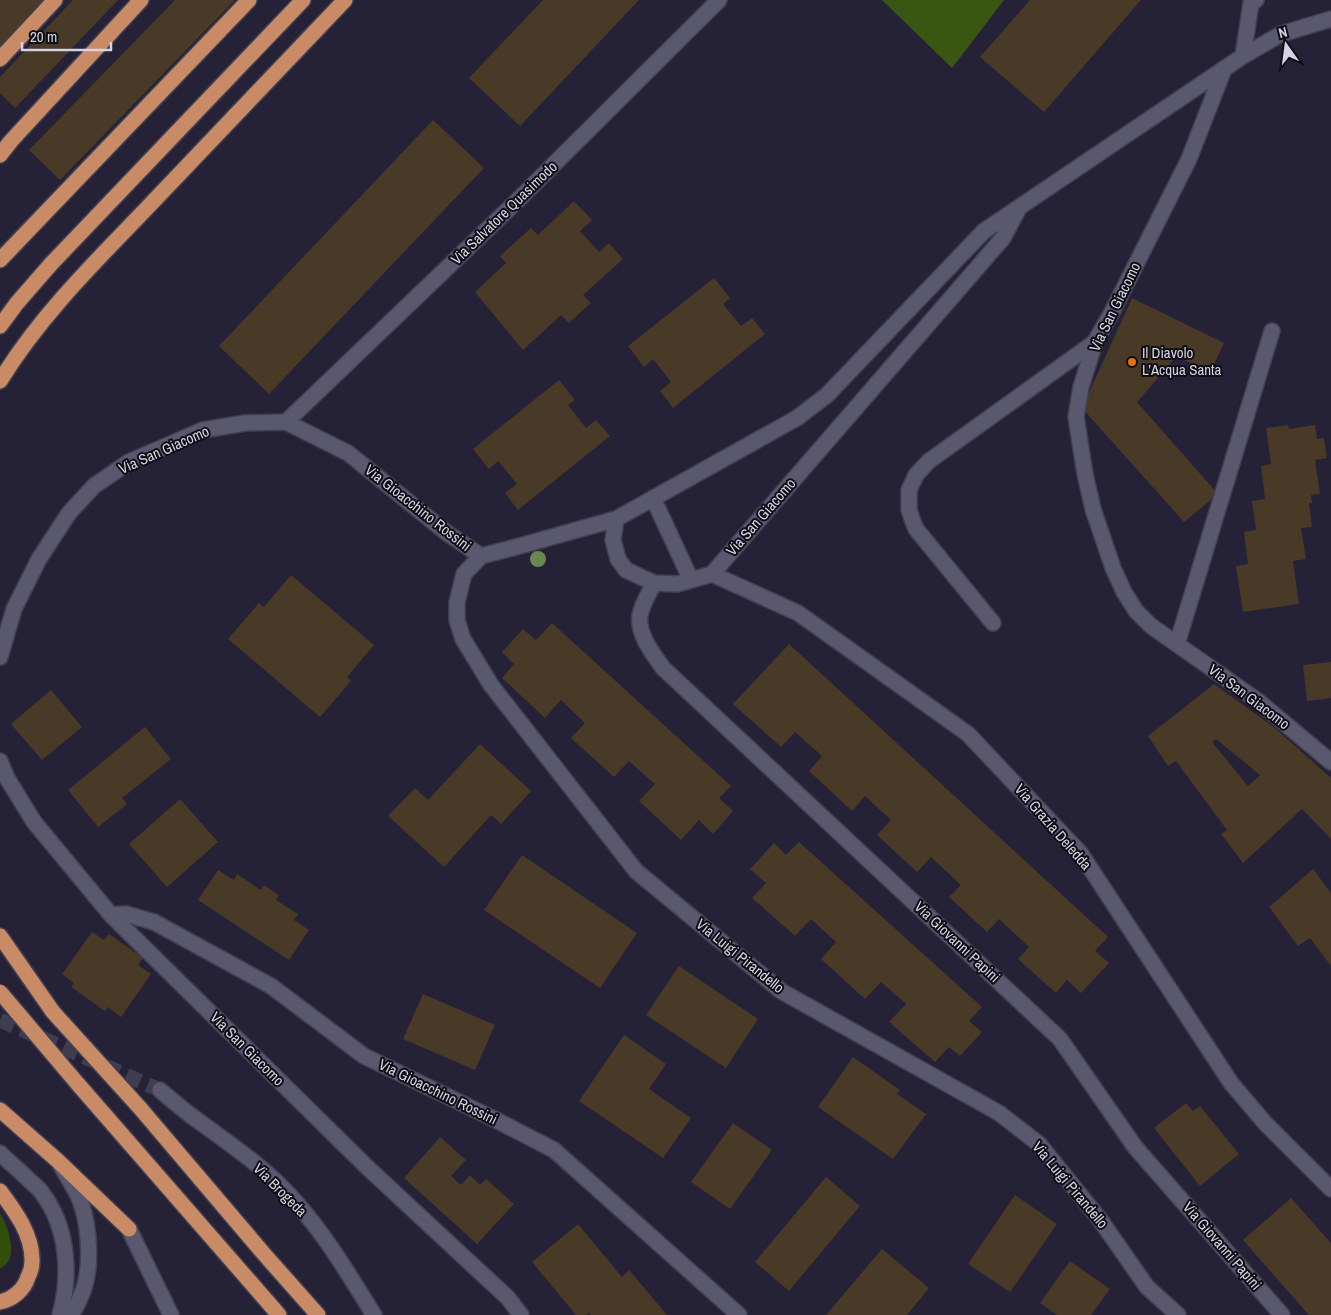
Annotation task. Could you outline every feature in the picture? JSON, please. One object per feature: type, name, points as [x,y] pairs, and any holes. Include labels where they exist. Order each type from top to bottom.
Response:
[{"type":"highway","points":[[0,59],[55,0]]},
{"type":"highway","points":[[0,154],[141,0]]},
{"type":"highway","points":[[0,260],[249,0]]},
{"type":"highway","points":[[0,326],[51,264],[303,0]]},
{"type":"highway","points":[[0,381],[35,329],[66,293],[345,0]]},
{"type":"highway","points":[[0,936],[53,1012],[140,1108],[318,1315]]},
{"type":"highway","points":[[0,992],[77,1084],[279,1315]]},
{"type":"highway","points":[[0,1110],[58,1161],[129,1229]]},
{"type":"highway","points":[[0,1192],[23,1226],[28,1238],[32,1262],[27,1282],[21,1290],[12,1298],[0,1302]]},
{"type":"street","name":"Via Salvatore Quasimodo","points":[[286,422],[518,200],[719,0]]},
{"type":"street","points":[[1243,56],[1251,3],[1256,0]]},
{"type":"street","points":[[1224,69],[1282,34],[1331,19]]},
{"type":"street","name":"Via San Giacomo","points":[[654,498],[797,418],[827,395],[984,231],[1224,69]]},
{"type":"street","name":"Via San Giacomo","points":[[1224,69],[1189,159],[1112,312],[1094,342],[1081,387],[1076,417],[1084,474],[1093,509],[1113,568],[1124,592],[1136,611],[1151,626],[1258,701],[1331,762]]},
{"type":"street","name":"Via San Giacomo","points":[[712,574],[1003,238],[1019,207]]},
{"type":"street","points":[[1177,644],[1272,331]]},
{"type":"street","points":[[993,622],[916,529],[909,510],[909,490],[916,475],[929,461],[1094,342]]},
{"type":"street","name":"Via Gioacchino Rossini","points":[[286,422],[348,453],[447,533],[481,556],[516,548],[616,519],[654,498]]},
{"type":"street","name":"Via San Giacomo","points":[[0,657],[14,609],[39,558],[69,513],[94,486],[129,462],[203,430],[245,423],[286,422]]},
{"type":"street","points":[[654,498],[690,580]]},
{"type":"street","points":[[616,519],[613,540],[618,558],[626,570],[654,583],[677,584],[712,574]]},
{"type":"street","name":"Via Luigi Pirandello","points":[[481,556],[464,574],[457,602],[457,620],[463,639],[491,685],[636,871],[780,990],[999,1113],[1039,1144],[1101,1221],[1147,1287],[1178,1315]]},
{"type":"street","name":"Via Grazia Deledda","points":[[712,574],[798,613],[968,734],[1081,854],[1230,1083],[1265,1123],[1331,1189]]},
{"type":"street","name":"Via Giovanni Papini","points":[[654,583],[644,603],[640,617],[643,635],[649,649],[663,668],[1060,1039],[1135,1147],[1282,1315]]},
{"type":"street","name":"Via San Giacomo","points":[[0,761],[7,778],[34,822],[111,915],[368,1168],[508,1298],[521,1315]]},
{"type":"street","name":"Via Gioacchino Rossini","points":[[111,915],[126,914],[154,922],[271,986],[364,1056],[554,1150],[739,1315]]},
{"type":"street","name":"Via Brogeda","points":[[160,1090],[268,1174],[292,1198],[338,1257],[374,1315]]},
{"type":"street","points":[[0,1153],[41,1191],[60,1226],[66,1261],[65,1299],[60,1315]]},
{"type":"street","points":[[58,1161],[80,1200],[89,1250],[87,1273],[81,1297],[71,1315]]},
{"type":"street","points":[[129,1229],[171,1315]]},
{"type":"green space","points":[[882,0],[1004,0],[952,68]]},
{"type":"green space","points":[[0,1213],[8,1229],[11,1255],[6,1264],[0,1269]]},
{"type":"building","points":[[0,0],[47,0],[0,49]]},
{"type":"building","points":[[73,0],[118,0],[15,108],[0,93],[0,77]]},
{"type":"building","points":[[175,0],[235,0],[60,180],[29,150]]},
{"type":"building","points":[[543,0],[639,0],[520,126],[469,78]]},
{"type":"building","points":[[1030,0],[1141,0],[1044,112],[980,57]]},
{"type":"building","points":[[433,120],[484,168],[269,394],[219,346]]},
{"type":"building","points":[[574,201],[592,220],[580,231],[599,252],[609,243],[623,259],[583,295],[591,303],[569,323],[561,315],[523,350],[475,292],[506,263],[500,256],[531,228],[538,235]]},
{"type":"building","points":[[714,278],[730,298],[723,304],[741,326],[752,318],[765,334],[673,408],[660,391],[671,382],[653,359],[644,367],[628,346]]},
{"type":"building","points":[[1132,298],[1224,343],[1211,371],[1176,357],[1137,402],[1218,494],[1184,522],[1082,408]]},
{"type":"building","points":[[559,380],[575,400],[568,405],[586,428],[596,420],[610,436],[518,510],[505,493],[517,484],[498,461],[489,469],[473,449]]},
{"type":"building","points":[[1288,425],[1289,429],[1315,425],[1317,439],[1324,438],[1327,458],[1315,460],[1320,494],[1311,495],[1312,503],[1309,503],[1312,527],[1301,528],[1306,559],[1293,561],[1299,604],[1243,612],[1236,566],[1248,564],[1244,532],[1256,530],[1252,501],[1265,499],[1261,466],[1271,464],[1266,428]]},
{"type":"building","points":[[291,575],[374,645],[347,677],[351,681],[320,717],[228,639],[259,603],[264,607]]},
{"type":"building","points":[[552,623],[731,786],[719,798],[733,811],[713,834],[699,820],[681,840],[639,801],[655,784],[629,761],[614,777],[571,738],[585,723],[561,700],[545,718],[502,678],[514,664],[502,652],[523,629],[536,640]]},
{"type":"building","points":[[789,644],[1108,937],[1095,951],[1109,963],[1081,993],[1067,980],[1056,993],[1018,959],[1029,947],[999,919],[987,932],[949,897],[961,885],[931,857],[917,872],[877,835],[891,820],[865,796],[852,811],[809,771],[822,756],[795,732],[781,747],[733,704]]},
{"type":"building","points":[[1331,662],[1331,698],[1307,701],[1303,665]]},
{"type":"building","points":[[1214,684],[1275,728],[1331,778],[1331,839],[1302,809],[1243,863],[1221,834],[1227,830],[1176,761],[1168,766],[1148,736]],"holes":[[[1216,739],[1260,775],[1248,786],[1212,742]]]},
{"type":"building","points":[[51,690],[82,727],[42,760],[11,724]]},
{"type":"building","points":[[145,727],[171,759],[122,798],[127,804],[98,827],[68,790]]},
{"type":"building","points":[[480,744],[531,791],[501,824],[491,815],[444,867],[388,816],[415,788],[428,800]]},
{"type":"building","points":[[180,799],[218,842],[167,887],[129,844]]},
{"type":"building","points":[[799,842],[982,1007],[969,1021],[982,1032],[960,1056],[949,1047],[935,1062],[889,1022],[906,1004],[881,982],[865,999],[821,959],[836,942],[811,919],[795,936],[752,898],[766,883],[750,869],[774,843],[786,855]]},
{"type":"building","points":[[522,855],[637,933],[600,988],[484,910]]},
{"type":"building","points":[[1313,869],[1331,893],[1331,966],[1310,938],[1298,946],[1269,907]]},
{"type":"building","points":[[218,870],[234,880],[237,874],[261,890],[264,885],[279,895],[276,900],[298,914],[294,920],[309,930],[289,960],[198,900]]},
{"type":"building","points":[[92,932],[104,940],[109,934],[143,958],[138,965],[151,974],[121,1017],[108,1007],[105,1011],[71,987],[74,983],[62,974]]},
{"type":"building","points":[[679,966],[758,1019],[726,1068],[646,1015]]},
{"type":"building","points":[[423,994],[495,1025],[475,1070],[403,1039]]},
{"type":"building","points":[[624,1035],[666,1064],[649,1089],[691,1118],[663,1158],[579,1101]]},
{"type":"building","points":[[853,1057],[900,1090],[897,1094],[926,1114],[893,1159],[818,1107]]},
{"type":"building","points":[[1186,1103],[1193,1111],[1200,1106],[1239,1154],[1200,1186],[1154,1128]]},
{"type":"building","points":[[733,1123],[772,1150],[730,1209],[691,1182]]},
{"type":"building","points":[[440,1137],[466,1160],[451,1176],[461,1185],[470,1175],[480,1185],[486,1179],[514,1204],[477,1244],[404,1178]]},
{"type":"building","points":[[826,1177],[860,1206],[789,1291],[755,1262]]},
{"type":"building","points":[[1015,1195],[1057,1224],[1010,1292],[968,1264]]},
{"type":"building","points":[[1291,1198],[1331,1243],[1331,1315],[1309,1315],[1243,1240]]},
{"type":"building","points":[[578,1224],[622,1277],[629,1270],[667,1315],[591,1315],[589,1313],[586,1315],[576,1315],[532,1262]]},
{"type":"building","points":[[882,1249],[929,1288],[907,1315],[826,1315]]},
{"type":"building","points":[[1070,1261],[1110,1289],[1091,1315],[1057,1315],[1040,1303]]},
{"type":"tunnel","points":[[0,1020],[160,1090]]},
{"type":"place","name":"Il Diavolo L’Acqua Santa","points":[[1132,362]]}]
